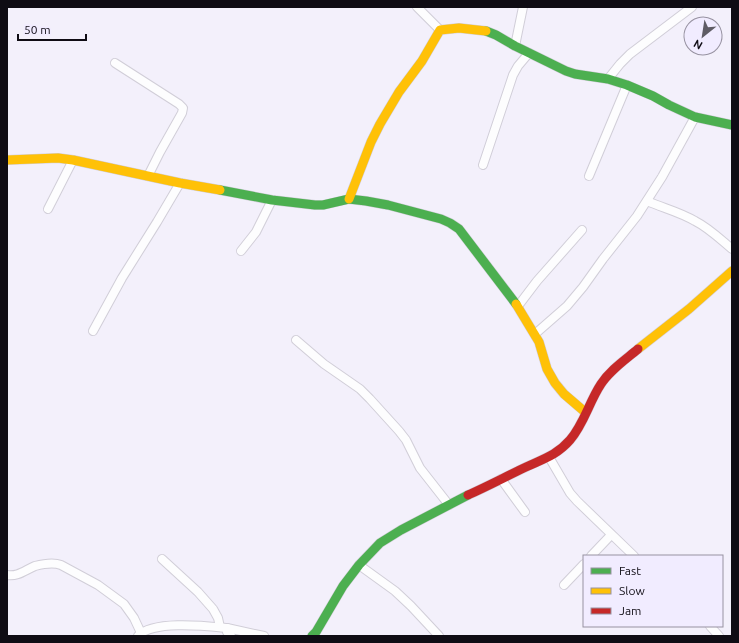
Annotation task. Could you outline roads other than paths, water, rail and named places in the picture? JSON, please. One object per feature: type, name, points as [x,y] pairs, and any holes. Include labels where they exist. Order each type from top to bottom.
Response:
[{"type":"street","points":[[417,7],[437,34]]},
{"type":"street","points":[[515,46],[523,7]]},
{"type":"street","points":[[608,79],[630,54],[692,7]]},
{"type":"street","points":[[349,199],[371,142],[399,92],[419,66],[437,34],[459,28],[486,31],[515,46],[527,56],[575,74],[608,79],[625,90],[653,96],[669,105],[692,123],[732,125]]},
{"type":"street","points":[[483,165],[513,75],[518,66],[527,56]]},
{"type":"street","points":[[115,63],[183,108],[182,113],[148,176]]},
{"type":"street","points":[[589,176],[625,90]]},
{"type":"street","points":[[535,334],[568,306],[631,224],[662,177],[692,123]]},
{"type":"street","points":[[7,160],[58,158],[73,160],[180,183],[272,200],[323,205],[349,199],[358,200],[388,205],[441,219],[458,229],[518,306],[539,342],[547,369],[555,384],[585,412]]},
{"type":"street","points":[[48,209],[73,160]]},
{"type":"street","points":[[93,331],[122,278],[180,183]]},
{"type":"street","points":[[242,251],[256,232],[272,200]]},
{"type":"street","points":[[647,201],[687,216],[706,228],[732,249]]},
{"type":"street","points":[[518,306],[537,281],[582,230]]},
{"type":"street","points":[[312,636],[316,632],[343,586],[359,565],[380,544],[401,530],[449,505],[553,455],[570,440],[604,380],[613,369],[695,305],[732,271]]},
{"type":"street","points":[[296,340],[324,364],[360,389],[374,403],[406,440],[420,468],[449,505]]},
{"type":"street","points":[[549,457],[577,501],[633,555]]},
{"type":"street","points":[[501,479],[525,512]]},
{"type":"street","points":[[592,555],[611,535]]},
{"type":"street","points":[[162,559],[198,592],[213,609],[223,627],[231,636]]},
{"type":"street","points":[[7,576],[13,576],[35,567],[51,563],[61,565],[98,585],[124,604],[134,618],[139,634],[161,626],[200,625],[223,627],[264,636]]},
{"type":"street","points":[[359,565],[394,591],[411,606],[439,636]]},
{"type":"street","points":[[564,585],[583,565]]},
{"type":"street","points":[[711,627],[719,636]]}]
